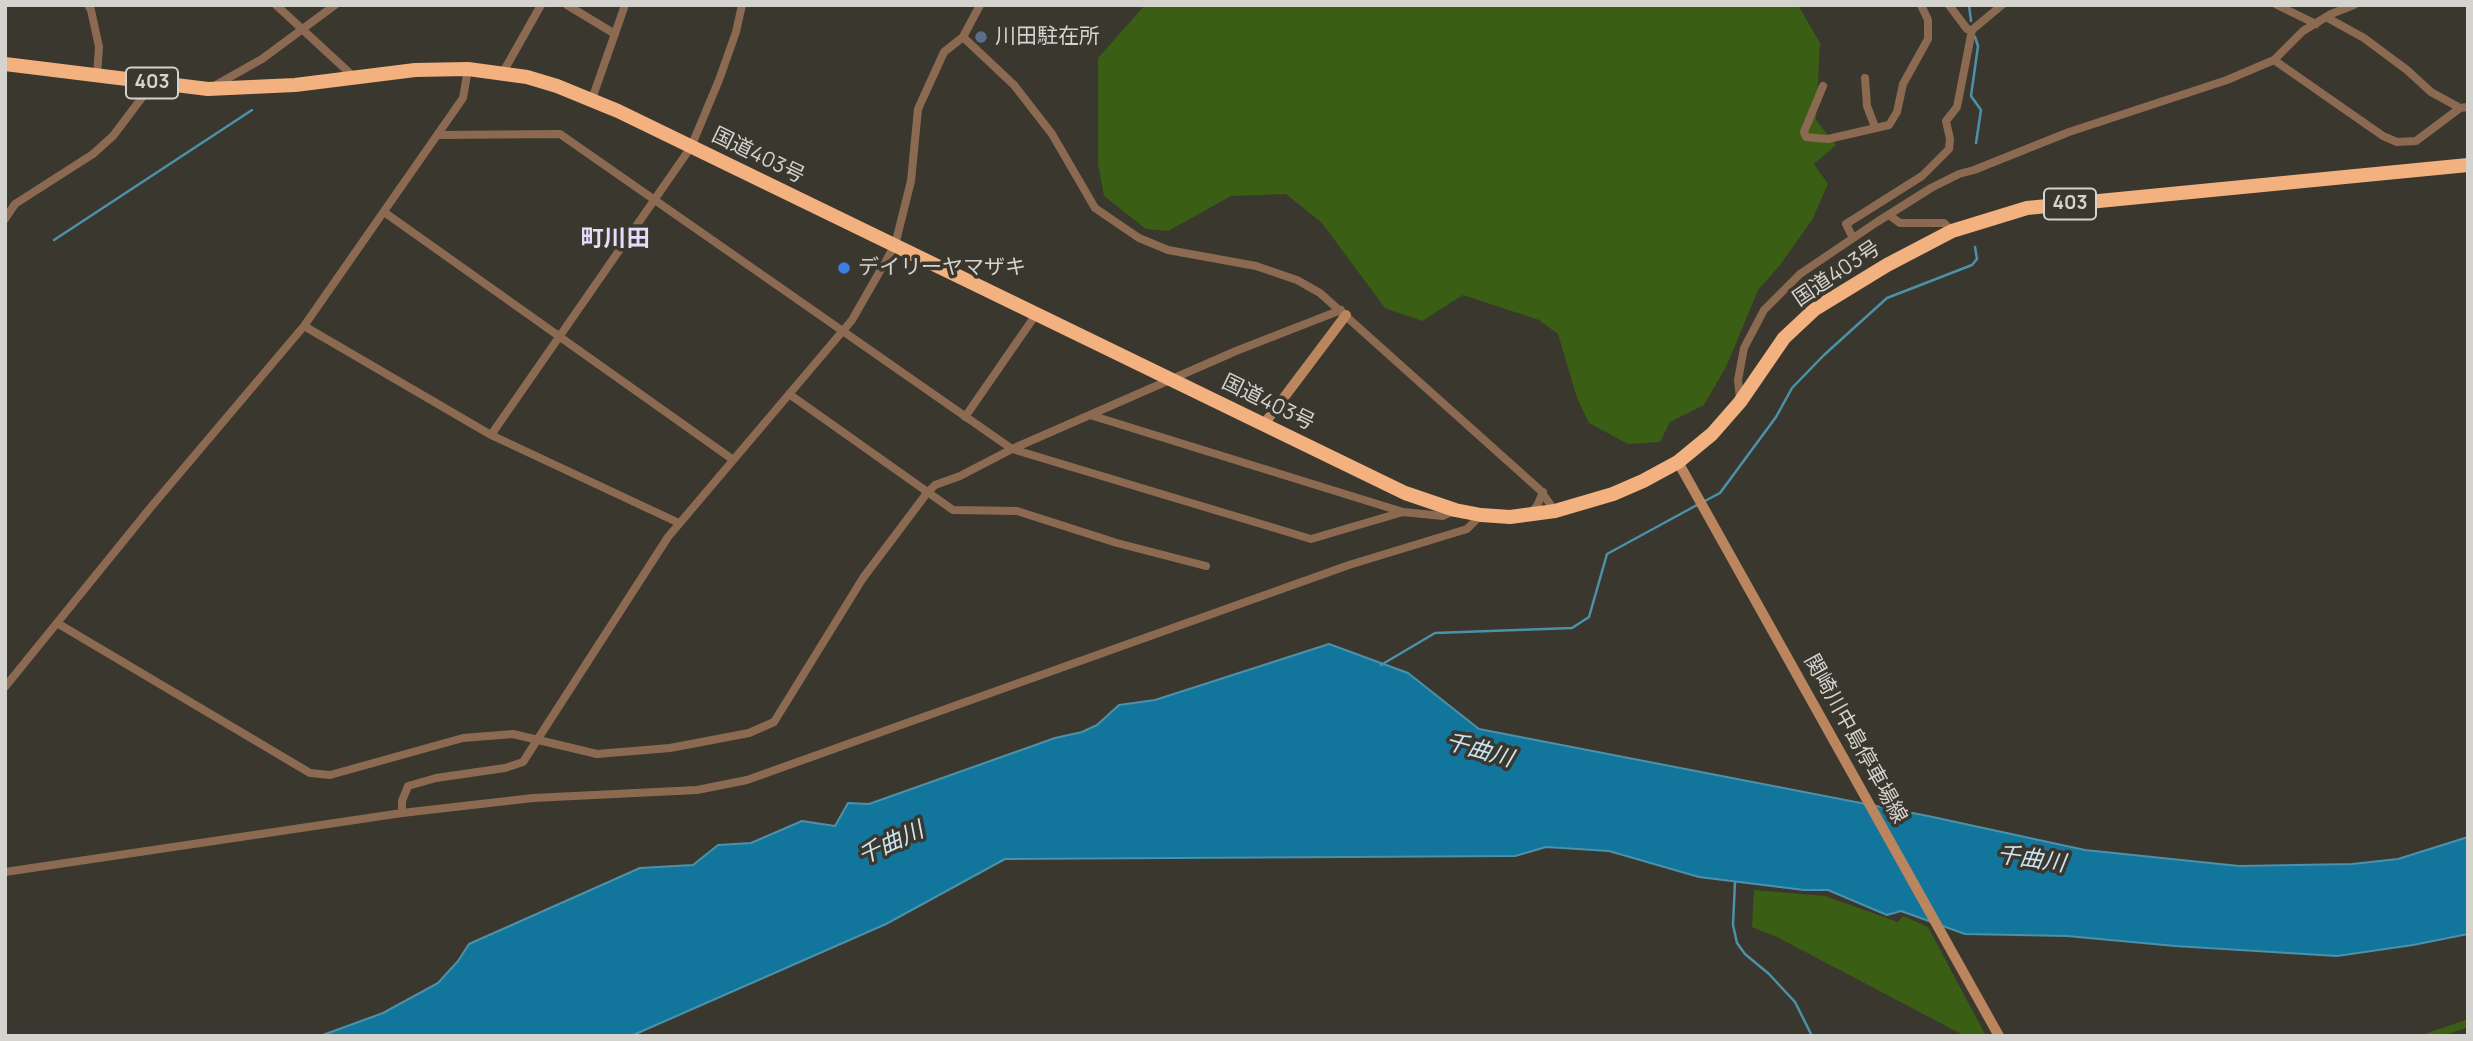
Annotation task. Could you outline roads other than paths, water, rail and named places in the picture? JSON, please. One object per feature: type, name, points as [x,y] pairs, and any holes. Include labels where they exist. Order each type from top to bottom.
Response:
[{"type":"highway","name":"国道403号","points":[[5,64],[208,89],[295,85],[415,70],[468,69],[547,83],[592,99],[691,146],[1405,493],[1455,510],[1481,515],[1525,516],[1555,511],[1614,494],[1681,468],[1740,402],[1784,338],[1815,310],[1887,265],[1952,231],[2027,208],[2468,165]]},
{"type":"main road","points":[[1264,424],[1344,313]]},
{"type":"main road","name":"関崎川中島停車場線","points":[[1681,468],[1999,1036]]},
{"type":"street","points":[[88,5],[99,47],[97,75]]},
{"type":"street","points":[[276,5],[355,78]]},
{"type":"street","points":[[208,89],[262,58],[335,5]]},
{"type":"street","points":[[502,74],[541,5]]},
{"type":"street","points":[[567,5],[615,34]]},
{"type":"street","points":[[592,99],[625,5]]},
{"type":"street","points":[[491,435],[691,146],[719,80],[736,32],[742,5]]},
{"type":"street","points":[[402,813],[401,802],[408,786],[436,778],[505,768],[523,762],[636,585],[680,523],[843,332],[895,245],[911,181],[918,108],[944,52],[963,37],[981,5]]},
{"type":"street","points":[[1823,86],[1804,132],[1806,137],[1828,139],[1894,122],[1903,84],[1928,39],[1928,20],[1921,5]]},
{"type":"street","points":[[1949,5],[1967,29],[1972,30]]},
{"type":"street","points":[[1853,238],[1846,224],[1922,176],[1949,149],[1946,121],[1957,107],[1972,30],[2002,5]]},
{"type":"street","points":[[2277,5],[2316,24]]},
{"type":"street","points":[[1740,402],[1738,380],[1744,348],[1764,310],[1800,274],[1853,238],[1931,188],[1959,174],[2069,132],[2227,80],[2274,60],[2303,32],[2326,17],[2354,5]]},
{"type":"street","points":[[2274,60],[2383,136],[2397,142],[2416,141],[2464,108],[2431,92],[2364,38],[2326,17]]},
{"type":"street","points":[[963,37],[1014,85],[1052,134],[1096,208],[1139,238],[1168,250],[1256,266],[1297,280],[1320,293],[1543,492],[1555,511]]},
{"type":"street","points":[[5,687],[159,497],[304,326],[463,98],[468,69]]},
{"type":"street","points":[[1865,78],[1867,106],[1875,127]]},
{"type":"street","points":[[5,219],[15,204],[93,154],[113,136],[153,83]]},
{"type":"street","points":[[439,135],[560,134],[1012,449],[1311,539],[1403,512]]},
{"type":"street","points":[[5,204],[15,204]]},
{"type":"street","points":[[384,212],[732,459]]},
{"type":"street","points":[[1889,215],[1900,223],[1944,223],[1952,231]]},
{"type":"street","points":[[965,417],[1038,313]]},
{"type":"street","points":[[57,623],[310,773],[330,775],[463,738],[513,734],[597,754],[683,746],[749,733],[774,722],[863,578],[926,493],[935,485],[1236,351],[1344,313]]},
{"type":"street","points":[[304,326],[491,435],[680,523]]},
{"type":"street","points":[[789,394],[953,510],[1017,511],[1117,543],[1206,566]]},
{"type":"street","points":[[1090,415],[1403,512],[1443,516],[1455,510]]},
{"type":"street","points":[[1525,516],[1537,506],[1543,492]]},
{"type":"street","points":[[5,872],[402,813],[533,798],[697,790],[747,780],[1349,565],[1467,529],[1481,515]]},
{"type":"water","name":"千曲川","points":[[1329,644],[1408,673],[1479,729],[1928,816],[2085,850],[2239,866],[2352,864],[2398,859],[2468,837],[2468,934],[2337,956],[2067,936],[1965,934],[1901,911],[1887,915],[1828,890],[1804,890],[1699,877],[1609,851],[1546,847],[1515,856],[1005,859],[886,924],[631,1036],[320,1036],[383,1013],[438,983],[469,944],[640,868],[693,865],[718,845],[751,843],[802,821],[835,826],[848,803],[869,804],[1055,738],[1082,732],[1097,725],[1119,705],[1155,700]]},
{"type":"waterway","points":[[1969,5],[1971,21]]},
{"type":"waterway","points":[[1975,37],[1978,46],[1971,96],[1981,110],[1976,143]]},
{"type":"waterway","points":[[54,240],[252,110]]},
{"type":"waterway","points":[[1703,502],[1720,493],[1776,417],[1792,388],[1824,355],[1887,298],[1972,265],[1977,259],[1975,247]]},
{"type":"waterway","points":[[1381,665],[1435,633],[1572,628],[1589,617],[1607,554],[1697,505]]},
{"type":"waterway","points":[[1735,882],[1733,925],[1737,943],[1795,1002],[1812,1036]]},
{"type":"place","name":"川田駐在所","points":[[981,37]]},
{"type":"place","name":"デイリーヤマザキ","points":[[844,268]]},
{"type":"district","name":"町川田","points":[[615,240]]}]
